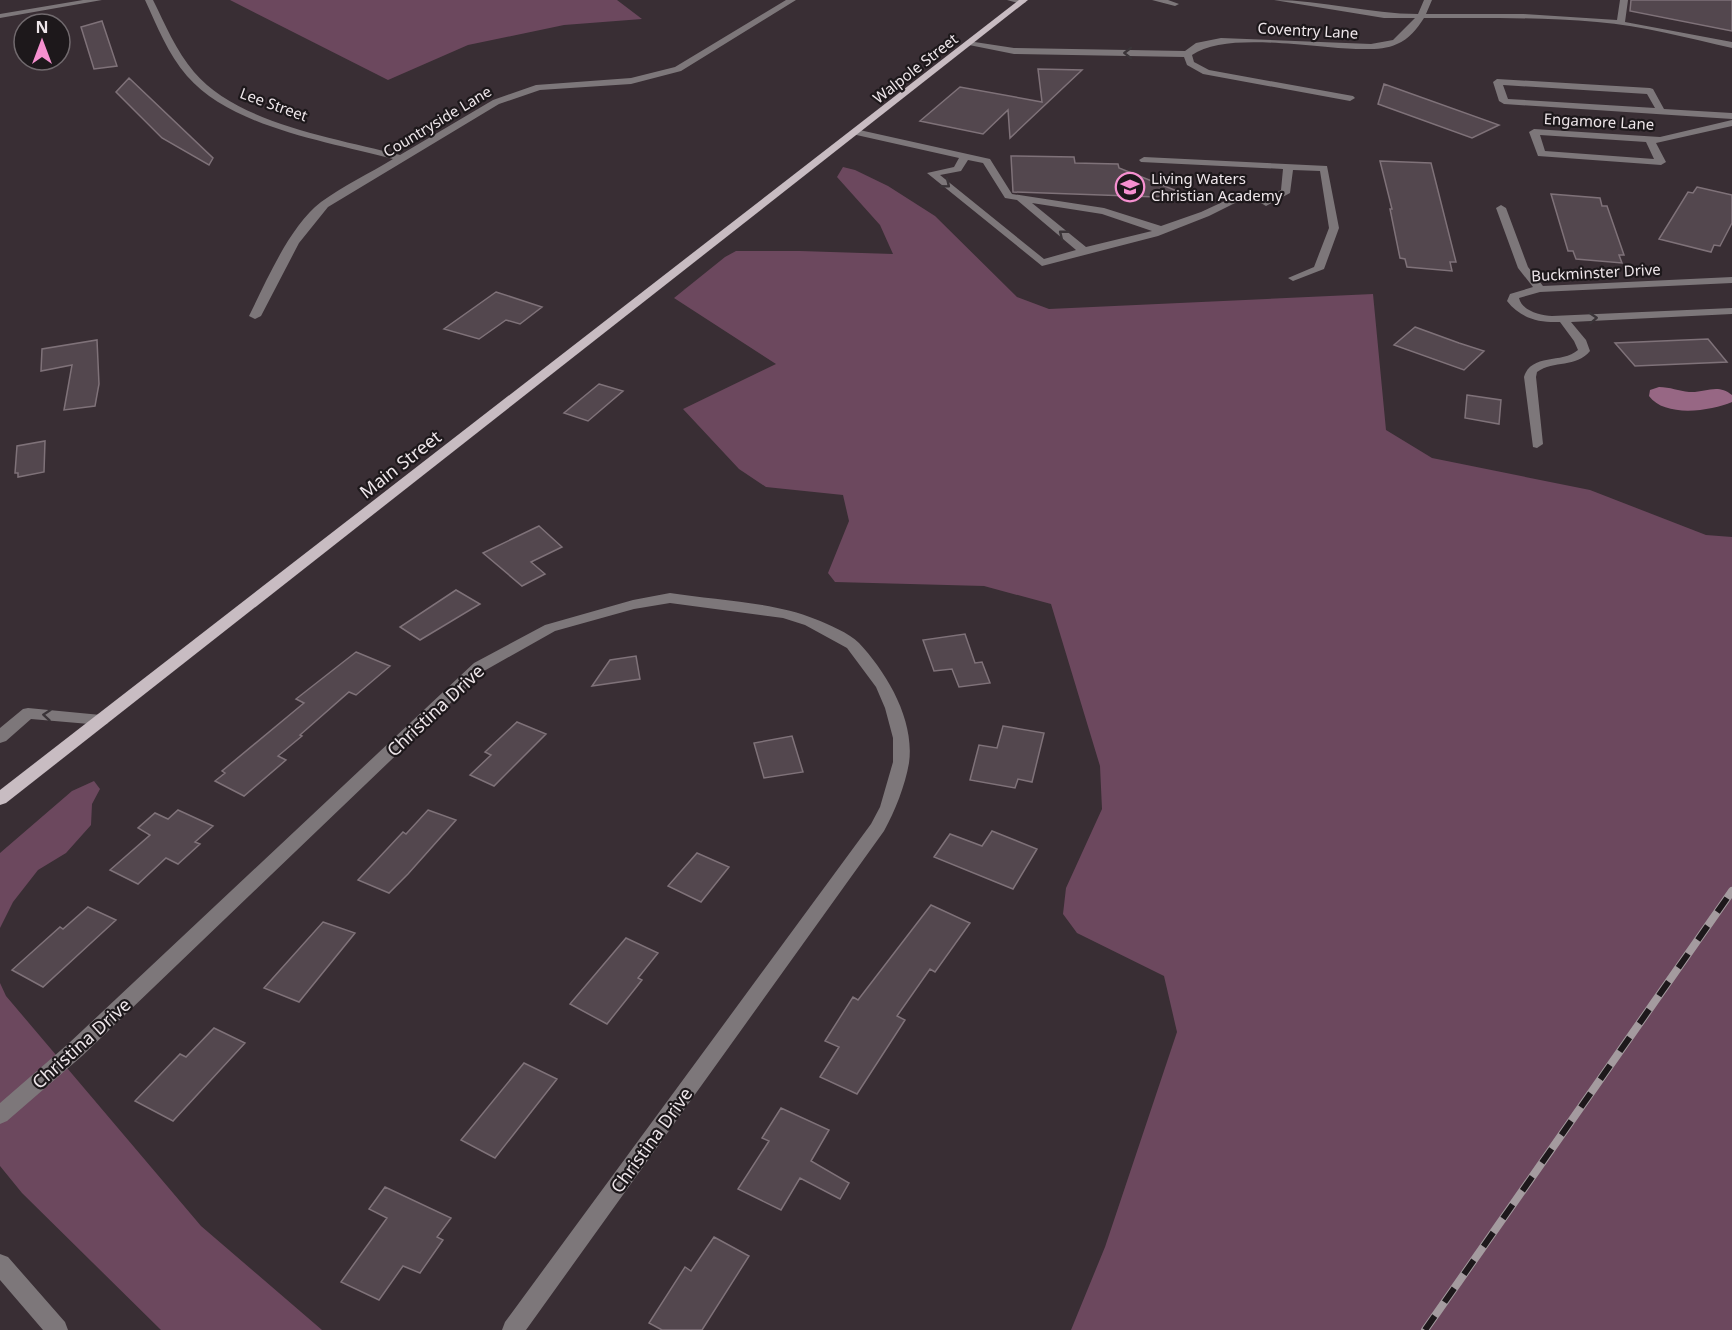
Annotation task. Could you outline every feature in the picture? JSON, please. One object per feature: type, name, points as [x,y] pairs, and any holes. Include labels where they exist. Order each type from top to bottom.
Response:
[{"type":"main road","name":"Walpole Street","points":[[822,158],[1023,1]]},
{"type":"main road","name":"Main Street","points":[[0,799],[822,158]]},
{"type":"street","points":[[0,15],[98,0]]},
{"type":"street","name":"Lee Street","points":[[149,0],[180,60],[193,78],[210,93],[253,115],[403,159]]},
{"type":"street","name":"Countryside Lane","points":[[255,316],[284,258],[306,223],[324,205],[496,102],[519,92],[558,84],[631,81],[678,69],[792,0]]},
{"type":"street","points":[[1011,0],[1023,1]]},
{"type":"street","points":[[1156,0],[1175,4]]},
{"type":"street","points":[[1278,0],[1369,15],[1541,17],[1621,23],[1732,45]]},
{"type":"street","points":[[1312,0],[1421,17]]},
{"type":"street","points":[[1421,17],[1428,0]]},
{"type":"street","points":[[1621,23],[1624,0]]},
{"type":"street","name":"Coventry Lane","points":[[968,44],[1014,51],[1187,54],[1195,46],[1227,41],[1381,46],[1397,41],[1421,17]]},
{"type":"street","points":[[1187,54],[1190,63],[1206,72],[1350,98]]},
{"type":"street","points":[[1661,111],[1650,91],[1497,82],[1504,101],[1732,116]]},
{"type":"street","name":"Engamore Lane","points":[[1650,140],[1661,162],[1541,154],[1534,132],[1650,140],[1668,139],[1732,123]]},
{"type":"street","points":[[855,132],[987,161],[1009,196],[1104,211],[1161,230]]},
{"type":"street","points":[[965,156],[958,168],[932,173],[1042,264],[1154,234],[1246,195]]},
{"type":"street","points":[[1144,160],[1324,168],[1334,228],[1319,269],[1293,278]]},
{"type":"street","points":[[1266,203],[1286,191],[1288,166]]},
{"type":"street","points":[[1021,199],[1084,251]]},
{"type":"street","points":[[1501,208],[1523,268],[1540,289]]},
{"type":"street","name":"Buckminster Drive","points":[[1732,280],[1540,289],[1519,293],[1514,296],[1513,301],[1521,311],[1530,316],[1564,320],[1732,311]]},
{"type":"street","points":[[1537,444],[1532,370],[1545,364],[1572,359],[1584,351],[1580,340],[1564,320]]},
{"type":"street","name":"Christina Drive","points":[[0,1115],[75,1050],[479,667],[550,628],[633,605],[670,598],[785,614],[810,622],[852,645],[883,685],[893,708],[901,738],[901,762],[888,807],[878,827],[513,1330]]},
{"type":"street","points":[[0,737],[28,713],[101,720]]},
{"type":"street","points":[[0,1264],[57,1330]]},
{"type":"shaded area","points":[[230,0],[617,0],[642,19],[564,25],[468,45],[388,80]]},
{"type":"shaded area","points":[[843,167],[855,170],[888,186],[935,216],[1017,297],[1049,309],[1373,294],[1386,430],[1432,458],[1590,490],[1706,535],[1732,537],[1732,1330],[1071,1330],[1105,1247],[1177,1032],[1164,976],[1077,933],[1063,914],[1066,888],[1102,809],[1100,766],[1051,604],[984,586],[835,582],[828,573],[849,521],[843,495],[766,487],[739,469],[683,409],[776,364],[674,298],[725,257],[736,251],[893,254],[880,225],[837,177]]},
{"type":"shaded area","points":[[1659,387],[1689,392],[1711,389],[1727,391],[1732,395],[1732,402],[1701,410],[1677,410],[1656,403],[1649,396],[1650,390]]},
{"type":"shaded area","points":[[94,781],[100,789],[92,804],[91,825],[66,853],[38,870],[13,902],[0,928],[0,853],[72,791]]},
{"type":"shaded area","points":[[0,983],[6,996],[201,1226],[322,1330],[161,1330],[22,1193],[0,1166]]},
{"type":"building","points":[[1631,0],[1732,0],[1732,31],[1630,11]]},
{"type":"building","points":[[102,21],[117,66],[94,69],[81,27]]},
{"type":"building","points":[[1038,69],[1082,70],[1010,138],[1008,110],[983,134],[920,121],[960,87],[1042,102]]},
{"type":"building","points":[[129,78],[213,158],[209,165],[162,138],[116,92]]},
{"type":"building","points":[[1384,84],[1499,125],[1472,138],[1378,104]]},
{"type":"building","points":[[1011,156],[1074,157],[1075,163],[1118,164],[1119,168],[1187,195],[1186,198],[1013,192]]},
{"type":"building","points":[[1380,161],[1431,163],[1456,262],[1450,262],[1452,271],[1407,267],[1405,259],[1400,258],[1390,209],[1392,209]]},
{"type":"building","points":[[1697,187],[1732,195],[1732,223],[1720,246],[1714,245],[1711,252],[1659,239],[1688,192],[1693,193]]},
{"type":"building","points":[[1551,194],[1600,198],[1602,206],[1607,206],[1624,255],[1619,255],[1622,263],[1576,259],[1573,251],[1568,251]]},
{"type":"building","points":[[496,292],[542,307],[520,324],[506,320],[479,339],[444,329]]},
{"type":"building","points":[[1415,327],[1484,351],[1464,370],[1394,345]]},
{"type":"building","points":[[1708,339],[1727,362],[1635,366],[1615,343]]},
{"type":"building","points":[[97,340],[99,384],[95,406],[64,410],[72,365],[41,371],[42,349]]},
{"type":"building","points":[[599,384],[623,391],[588,421],[564,413]]},
{"type":"building","points":[[1467,395],[1501,400],[1499,424],[1465,418]]},
{"type":"building","points":[[45,441],[44,472],[18,477],[18,473],[15,473],[17,446]]},
{"type":"building","points":[[539,526],[562,547],[531,562],[545,574],[522,586],[483,553]]},
{"type":"building","points":[[456,590],[480,604],[420,640],[400,627]]},
{"type":"building","points":[[965,634],[975,663],[982,662],[990,683],[959,687],[952,669],[934,671],[923,640]]},
{"type":"building","points":[[356,652],[390,666],[356,695],[349,692],[300,735],[302,736],[278,756],[286,760],[244,796],[215,781],[225,773],[222,771],[304,703],[296,699]]},
{"type":"building","points":[[636,656],[640,679],[592,686],[610,660]]},
{"type":"building","points":[[517,722],[546,734],[494,786],[470,775],[491,755],[485,752]]},
{"type":"building","points":[[1003,726],[1044,733],[1032,782],[1018,779],[1015,788],[970,780],[979,745],[997,748]]},
{"type":"building","points":[[792,736],[803,772],[764,778],[754,743]]},
{"type":"building","points":[[178,810],[213,826],[195,842],[200,844],[178,864],[166,858],[138,884],[110,870],[150,835],[138,828],[155,813],[168,819]]},
{"type":"building","points":[[428,810],[456,820],[389,893],[358,880],[403,832],[406,834]]},
{"type":"building","points":[[992,831],[1037,849],[1013,889],[934,857],[950,834],[982,846]]},
{"type":"building","points":[[697,853],[729,867],[701,902],[668,886]]},
{"type":"building","points":[[931,905],[970,923],[935,972],[930,969],[897,1016],[905,1020],[857,1094],[820,1077],[839,1047],[825,1041],[853,997],[858,1000]]},
{"type":"building","points":[[88,907],[116,920],[43,987],[12,970],[60,927],[63,929]]},
{"type":"building","points":[[323,922],[355,933],[299,1002],[264,988]]},
{"type":"building","points":[[626,938],[658,953],[638,978],[642,980],[607,1024],[570,1004]]},
{"type":"building","points":[[214,1028],[245,1043],[173,1121],[135,1101],[180,1054],[186,1057]]},
{"type":"building","points":[[524,1063],[557,1079],[495,1158],[461,1140]]},
{"type":"building","points":[[781,1108],[829,1130],[811,1161],[849,1183],[840,1199],[800,1178],[781,1210],[738,1189],[769,1141],[762,1138]]},
{"type":"building","points":[[385,1187],[451,1218],[437,1237],[443,1240],[420,1273],[403,1266],[379,1300],[341,1282],[387,1218],[369,1209]]},
{"type":"building","points":[[714,1237],[749,1256],[702,1330],[662,1330],[649,1323],[685,1267],[691,1271]]},
{"type":"railway","points":[[1425,1330],[1732,891]]},
{"type":"place","name":"Living Waters Christian Academy","points":[[1130,187]]}]
